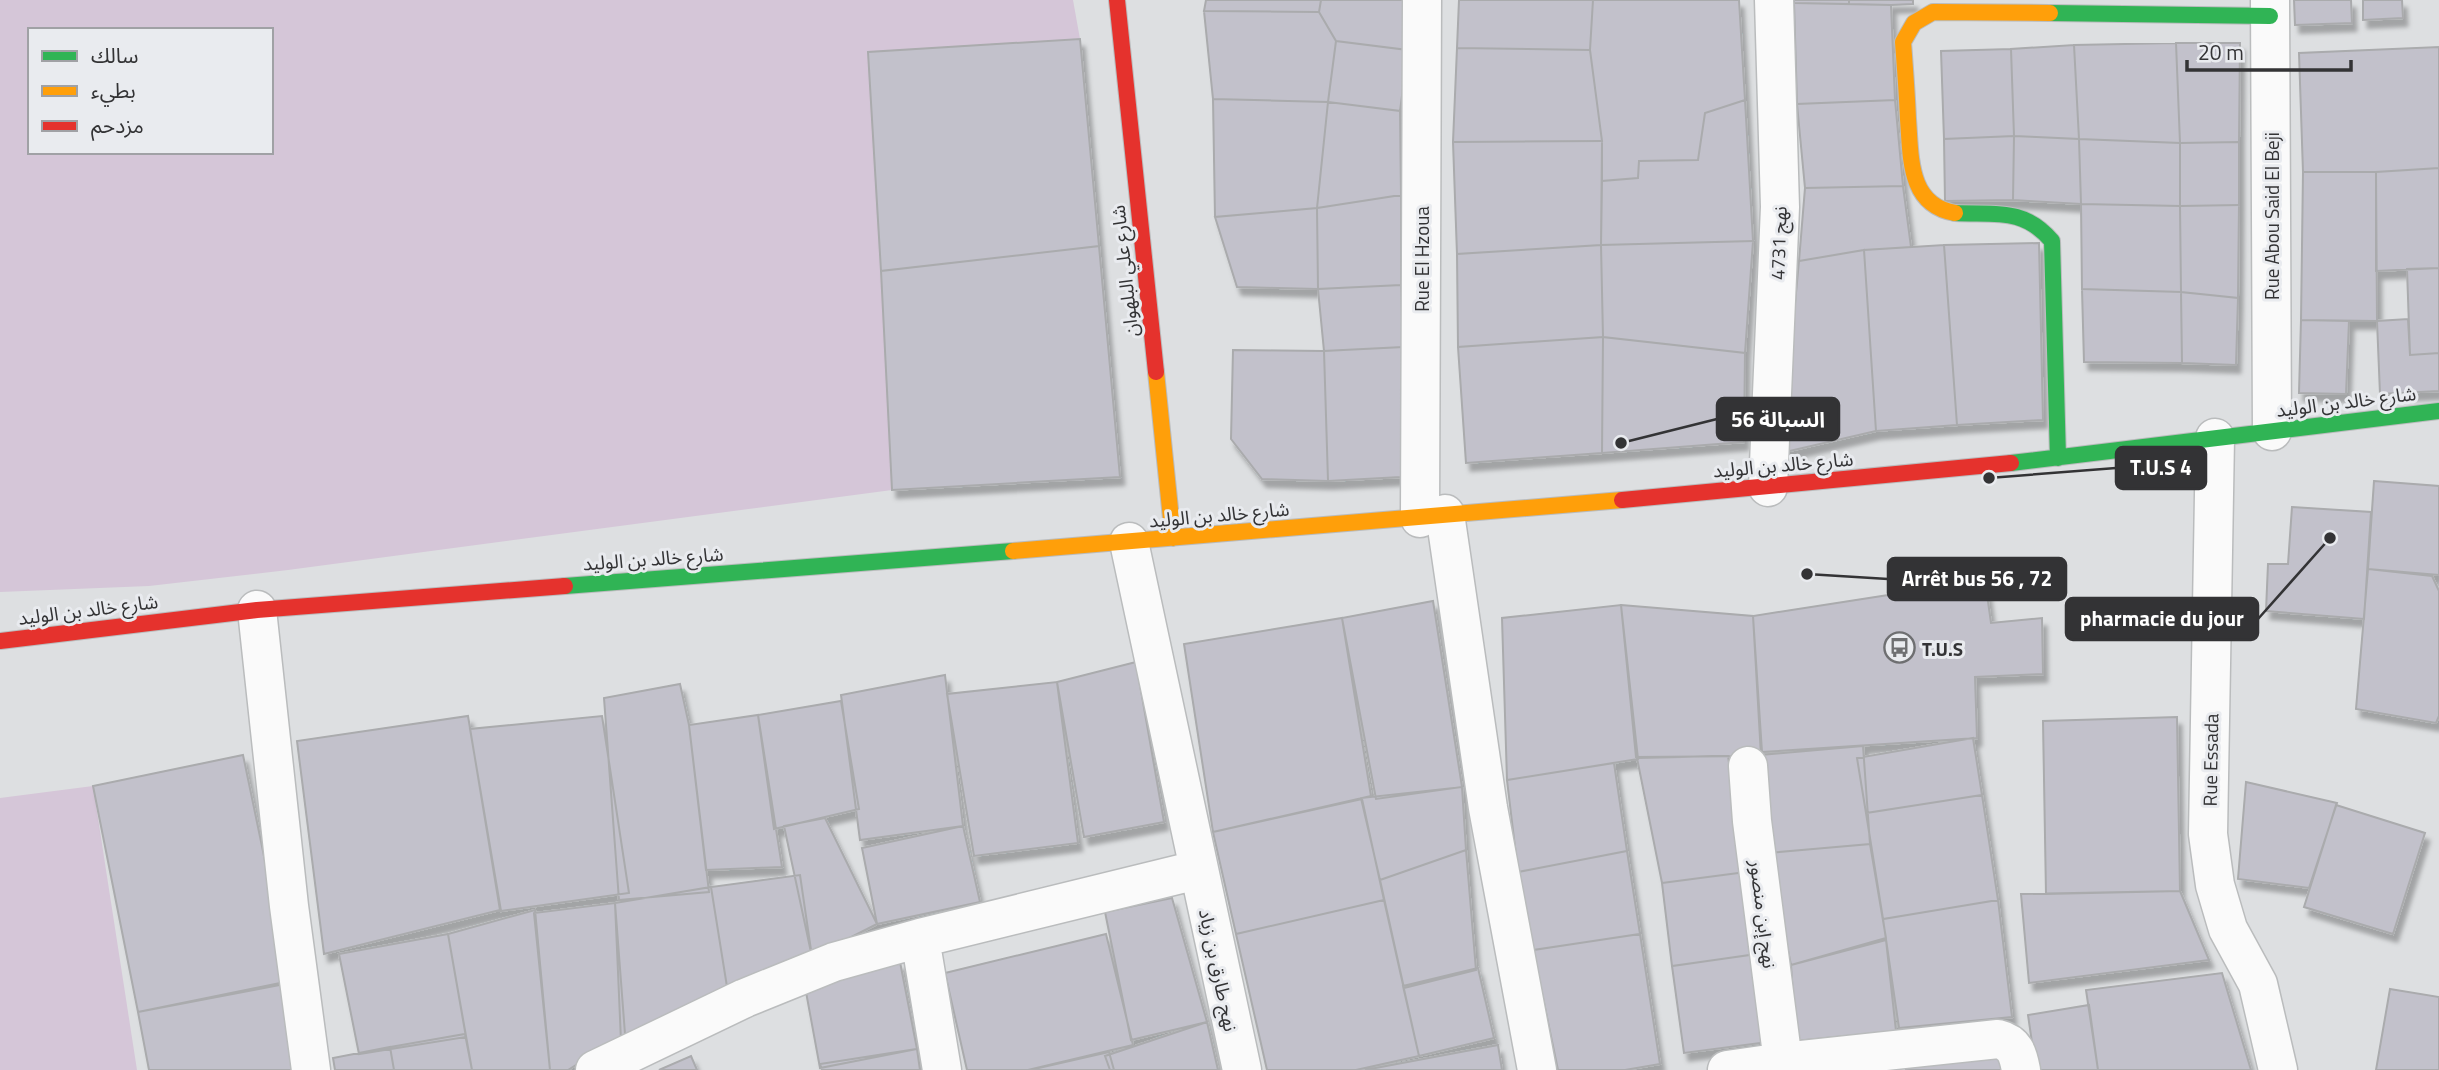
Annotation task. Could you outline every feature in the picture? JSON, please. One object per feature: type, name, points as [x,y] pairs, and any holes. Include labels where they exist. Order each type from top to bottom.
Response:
[{"type":"street","name":"شارع علي البلهوان","points":[[1117,0],[1173,538]]},
{"type":"street","name":"Rue El Hzoua","points":[[1422,0],[1432,516],[1537,1070]]},
{"type":"street","name":"نهج 4731","points":[[1768,487],[1780,208],[1773,0]]},
{"type":"street","name":"Rue Abou Said El Beji","points":[[2270,8],[2272,431]]},
{"type":"street","points":[[2058,458],[2052,241],[2042,229],[2023,218],[2006,214],[1954,214],[1938,208],[1924,196],[1912,167],[1903,42],[1907,29],[1933,12],[2270,8]]},
{"type":"street","name":"شارع خالد بن الوليد","points":[[0,640],[257,610],[1129,542],[1768,487],[2058,458],[2439,411]]},
{"type":"street","name":"Rue Essada","points":[[2215,438],[2208,834],[2215,885],[2228,929],[2258,984],[2278,1070]]},
{"type":"street","name":"نهج طارق بن زياد","points":[[1129,542],[1197,870],[1242,1070]]},
{"type":"street","points":[[257,610],[289,906],[312,1070]]},
{"type":"street","name":"نهج إبن منصور","points":[[1748,766],[1752,821],[1783,1062]]},
{"type":"street","points":[[595,1070],[745,998],[834,962],[920,938],[1197,870]]},
{"type":"street","points":[[920,938],[942,1070]]},
{"type":"street","points":[[1727,1070],[1997,1039],[2012,1045],[2021,1070]]},
{"type":"shaded area","points":[[0,0],[1073,0],[1080,39],[869,53],[892,490],[149,586],[0,592]]},
{"type":"shaded area","points":[[93,786],[137,1070],[0,1070],[0,798]]},
{"type":"building","points":[[1206,0],[1321,0],[1319,12],[1204,11]]},
{"type":"building","points":[[1321,0],[1406,0],[1408,50],[1336,41],[1319,12]]},
{"type":"building","points":[[1459,0],[1593,0],[1590,50],[1457,48]]},
{"type":"building","points":[[1593,0],[1739,0],[1745,100],[1705,113],[1698,160],[1639,161],[1638,178],[1602,181],[1602,141],[1590,50]]},
{"type":"building","points":[[1794,0],[1849,0],[1849,4],[1794,3]]},
{"type":"building","points":[[1849,0],[1913,0],[1913,4],[1849,4]]},
{"type":"building","points":[[2294,0],[2351,0],[2352,23],[2295,25]]},
{"type":"building","points":[[2363,0],[2402,0],[2403,18],[2363,20]]},
{"type":"building","points":[[1794,3],[1891,5],[1895,100],[1797,104]]},
{"type":"building","points":[[1204,11],[1319,12],[1336,41],[1328,102],[1213,99]]},
{"type":"building","points":[[1080,39],[1099,246],[881,271],[868,52]]},
{"type":"building","points":[[1336,41],[1408,50],[1400,111],[1328,102]]},
{"type":"building","points":[[2176,43],[2180,143],[2079,139],[2074,45]]},
{"type":"building","points":[[2176,43],[2240,43],[2239,142],[2180,143]]},
{"type":"building","points":[[2074,45],[2079,139],[2014,136],[2011,49]]},
{"type":"building","points":[[2439,47],[2439,168],[2376,172],[2303,172],[2299,53]]},
{"type":"building","points":[[1457,48],[1590,50],[1602,141],[1453,142]]},
{"type":"building","points":[[2011,49],[2014,136],[1944,139],[1941,51]]},
{"type":"building","points":[[1213,99],[1328,102],[1317,208],[1215,217]]},
{"type":"building","points":[[1745,100],[1753,241],[1601,245],[1602,181],[1638,178],[1639,161],[1698,160],[1705,113]]},
{"type":"building","points":[[1895,100],[1903,186],[1805,188],[1797,104]]},
{"type":"building","points":[[1328,102],[1400,111],[1401,195],[1317,208]]},
{"type":"building","points":[[2014,136],[2013,200],[1945,201],[1944,139]]},
{"type":"building","points":[[2014,136],[2079,139],[2081,204],[2013,200]]},
{"type":"building","points":[[2079,139],[2180,143],[2180,206],[2081,204]]},
{"type":"building","points":[[1602,141],[1601,245],[1457,254],[1453,142]]},
{"type":"building","points":[[2239,142],[2239,205],[2180,206],[2180,143]]},
{"type":"building","points":[[2439,168],[2439,268],[2376,271],[2376,172]]},
{"type":"building","points":[[2303,172],[2376,172],[2377,321],[2301,320]]},
{"type":"building","points":[[1903,186],[1911,247],[1864,250],[1799,261],[1805,188]]},
{"type":"building","points":[[1401,195],[1401,285],[1318,289],[1317,208]]},
{"type":"building","points":[[2081,204],[2180,206],[2181,292],[2082,289]]},
{"type":"building","points":[[2239,205],[2238,298],[2181,292],[2180,206]]},
{"type":"building","points":[[1317,208],[1318,289],[1237,287],[1215,217]]},
{"type":"building","points":[[1753,241],[1745,353],[1603,337],[1601,245]]},
{"type":"building","points":[[2039,243],[2043,420],[1957,425],[1944,245]]},
{"type":"building","points":[[1601,245],[1603,337],[1458,347],[1457,254]]},
{"type":"building","points":[[1944,245],[1957,425],[1876,431],[1864,250]]},
{"type":"building","points":[[1099,246],[1120,477],[892,490],[881,271]]},
{"type":"building","points":[[1864,250],[1876,431],[1781,453],[1799,261]]},
{"type":"building","points":[[2439,268],[2439,353],[2410,355],[2407,269]]},
{"type":"building","points":[[1401,285],[1403,347],[1324,351],[1318,289]]},
{"type":"building","points":[[2082,289],[2181,292],[2182,363],[2084,362]]},
{"type":"building","points":[[2181,292],[2238,298],[2236,365],[2182,363]]},
{"type":"building","points":[[2408,319],[2410,355],[2439,353],[2439,391],[2380,394],[2377,321]]},
{"type":"building","points":[[2301,320],[2349,321],[2346,394],[2299,393]]},
{"type":"building","points":[[1603,337],[1745,353],[1744,442],[1602,453]]},
{"type":"building","points":[[1603,337],[1602,453],[1466,463],[1458,347]]},
{"type":"building","points":[[1403,347],[1401,477],[1328,481],[1324,351]]},
{"type":"building","points":[[1233,350],[1324,351],[1328,481],[1262,479],[1231,439]]},
{"type":"building","points":[[2374,481],[2439,486],[2439,575],[2368,569]]},
{"type":"building","points":[[2292,507],[2371,512],[2364,619],[2266,611],[2268,564],[2288,564]]},
{"type":"building","points":[[2368,569],[2432,576],[2439,591],[2439,716],[2436,723],[2356,709]]},
{"type":"building","name":"T.U.S","points":[[1985,580],[1991,623],[2042,618],[2043,674],[1975,677],[1977,738],[1762,752],[1753,616]]},
{"type":"building","points":[[1433,601],[1462,787],[1376,799],[1342,618]]},
{"type":"building","points":[[1621,605],[1638,759],[1507,780],[1502,618]]},
{"type":"building","points":[[1621,605],[1753,616],[1761,756],[1636,757]]},
{"type":"building","points":[[1342,618],[1371,796],[1213,832],[1184,644]]},
{"type":"building","points":[[1136,662],[1164,822],[1084,837],[1057,682]]},
{"type":"building","points":[[945,675],[963,826],[860,840],[841,695]]},
{"type":"building","points":[[1057,682],[1078,843],[974,856],[947,694]]},
{"type":"building","points":[[680,684],[689,725],[709,892],[619,900],[604,698]]},
{"type":"building","points":[[841,701],[859,809],[774,829],[758,715]]},
{"type":"building","points":[[758,715],[782,867],[706,870],[689,725]]},
{"type":"building","points":[[468,716],[500,910],[324,954],[297,741]]},
{"type":"building","points":[[602,716],[629,893],[501,911],[470,729]]},
{"type":"building","points":[[2177,717],[2180,891],[2046,894],[2043,721]]},
{"type":"building","points":[[1973,738],[1982,795],[1866,813],[1857,758]]},
{"type":"building","points":[[1863,746],[1870,844],[1768,853],[1760,755]]},
{"type":"building","points":[[243,755],[290,981],[138,1012],[93,786]]},
{"type":"building","points":[[1728,756],[1746,872],[1662,883],[1637,758]]},
{"type":"building","points":[[1614,763],[1627,851],[1518,872],[1507,780]]},
{"type":"building","points":[[2246,782],[2337,803],[2309,888],[2238,879]]},
{"type":"building","points":[[1462,787],[1466,850],[1380,880],[1361,798]]},
{"type":"building","points":[[1982,795],[1998,900],[1883,919],[1866,813]]},
{"type":"building","points":[[1362,799],[1384,900],[1236,934],[1213,832]]},
{"type":"building","points":[[2336,805],[2425,833],[2393,934],[2304,907]]},
{"type":"building","points":[[825,818],[877,924],[812,957],[784,826]]},
{"type":"building","points":[[963,826],[980,902],[877,924],[862,848]]},
{"type":"building","points":[[1870,844],[1886,938],[1791,965],[1768,853]]},
{"type":"building","points":[[1466,850],[1476,970],[1404,988],[1380,880]]},
{"type":"building","points":[[1627,851],[1640,934],[1533,950],[1518,872]]},
{"type":"building","points":[[1746,872],[1757,954],[1672,966],[1662,883]]},
{"type":"building","points":[[800,875],[812,957],[728,993],[711,887]]},
{"type":"building","points":[[711,887],[728,993],[621,1041],[615,903]]},
{"type":"building","points":[[2180,891],[2209,960],[2029,983],[2021,894]]},
{"type":"building","points":[[1172,898],[1207,1022],[1131,1040],[1105,912]]},
{"type":"building","points":[[1384,900],[1419,1056],[1356,1070],[1267,1070],[1236,934]]},
{"type":"building","points":[[1998,900],[2012,1017],[1899,1028],[1883,919]]},
{"type":"building","points":[[615,903],[625,1034],[568,1070],[550,1070],[534,913]]},
{"type":"building","points":[[535,910],[550,1070],[472,1070],[448,934]]},
{"type":"building","points":[[448,934],[466,1037],[359,1054],[339,954]]},
{"type":"building","points":[[1106,934],[1133,1045],[1028,1070],[967,1070],[945,973]]},
{"type":"building","points":[[1640,934],[1660,1064],[1625,1070],[1558,1070],[1533,950]]},
{"type":"building","points":[[1886,940],[1896,1031],[1796,1041],[1791,965]]},
{"type":"building","points":[[1757,954],[1768,1042],[1684,1053],[1672,966]]},
{"type":"building","points":[[900,962],[917,1049],[820,1068],[804,981]]},
{"type":"building","points":[[1478,968],[1494,1038],[1419,1056],[1403,986]]},
{"type":"building","points":[[2222,973],[2251,1070],[2098,1070],[2086,990]]},
{"type":"building","points":[[290,983],[306,1070],[149,1070],[138,1012]]},
{"type":"building","points":[[2390,989],[2439,997],[2439,1070],[2376,1070]]},
{"type":"building","points":[[2089,1005],[2098,1070],[2036,1070],[2028,1015]]},
{"type":"building","points":[[1207,1022],[1218,1070],[1110,1070],[1105,1056]]},
{"type":"building","points":[[465,1034],[472,1070],[394,1070],[390,1047]]},
{"type":"building","points":[[1498,1045],[1502,1070],[1365,1070]]},
{"type":"building","points":[[2006,1045],[2011,1070],[1906,1070],[1904,1060]]},
{"type":"building","points":[[390,1047],[394,1070],[335,1070],[333,1058]]},
{"type":"building","points":[[917,1049],[920,1070],[822,1070],[820,1064]]},
{"type":"building","points":[[1109,1052],[1114,1070],[1030,1070]]},
{"type":"building","points":[[691,1056],[697,1070],[659,1070]]},
{"type":"traffic: fast","points":[[2050,13],[2270,16]]},
{"type":"traffic: fast","points":[[1955,213],[1996,214],[2019,218],[2041,230],[2052,241],[2058,458]]},
{"type":"traffic: fast","points":[[2011,463],[2439,411]]},
{"type":"traffic: fast","points":[[565,586],[1013,551]]},
{"type":"traffic: slow","points":[[1955,213],[1928,200],[1915,177],[1910,149],[1903,42],[1914,23],[1933,12],[2050,13]]},
{"type":"traffic: slow","points":[[1156,372],[1173,538]]},
{"type":"traffic: slow","points":[[1013,551],[1622,500]]},
{"type":"traffic: jam","points":[[1117,0],[1156,372]]},
{"type":"traffic: jam","points":[[1622,500],[2011,463]]},
{"type":"traffic: jam","points":[[0,641],[257,610],[565,586]]},
{"type":"place","name":"السبالة 56","points":[[1621,443]]},
{"type":"place","name":"T.U.S 4","points":[[1989,478]]},
{"type":"place","name":"pharmacie du jour","points":[[2330,538]]},
{"type":"place","name":"Arrêt bus 56 , 72","points":[[1807,574]]},
{"type":"place","name":"T.U.S","points":[[1899,648]]}]
